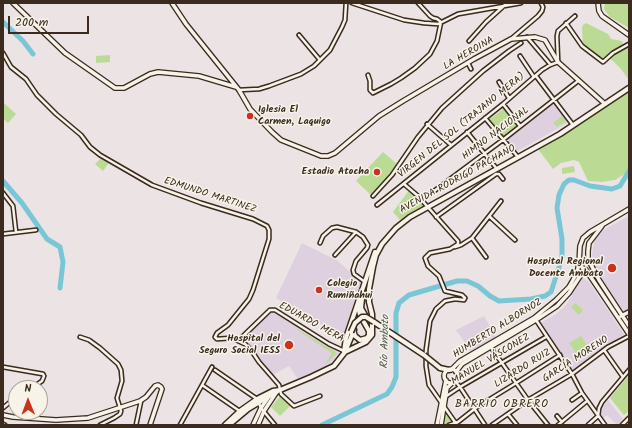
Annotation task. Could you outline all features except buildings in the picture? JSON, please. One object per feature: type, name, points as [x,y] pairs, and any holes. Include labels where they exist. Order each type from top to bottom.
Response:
[{"type":"main road","name":"AVENIDA RODRIGO PACHANO","points":[[344,351],[344,342],[372,257],[387,234],[399,223],[427,206],[573,124],[629,86]]},
{"type":"main road","name":"AVENIDA RODRIGO PACHANO","points":[[372,272],[376,255],[389,235],[404,221],[427,206]]},
{"type":"main road","points":[[372,272],[365,289],[361,308],[366,317],[403,340],[440,368],[445,374]]},
{"type":"main road","points":[[344,351],[366,342],[372,335],[372,314],[369,302],[372,272]]},
{"type":"main road","points":[[358,303],[360,315],[369,331],[367,338],[360,340],[355,336],[353,331],[357,320],[362,317],[366,317]]},
{"type":"main road","points":[[225,425],[241,412],[274,392],[324,371],[335,363],[344,351],[358,321],[361,318],[374,322]]},
{"type":"main road","points":[[440,368],[450,370]]},
{"type":"main road","points":[[258,401],[274,392]]},
{"type":"main road","points":[[229,425],[241,412]]},
{"type":"street","points":[[13,3],[65,53],[115,88],[124,88],[150,74],[158,72],[200,76],[238,88],[259,89],[307,71],[320,60],[330,50],[342,27],[345,20],[346,3]]},
{"type":"street","points":[[172,3],[186,24],[238,88]]},
{"type":"street","points":[[352,3],[404,20],[424,24],[438,24],[458,14],[521,3]]},
{"type":"street","points":[[418,3],[430,16],[440,22]]},
{"type":"street","points":[[469,41],[476,32],[507,3]]},
{"type":"street","points":[[511,39],[538,16],[543,7],[541,3]]},
{"type":"street","points":[[598,3],[598,11],[602,16],[629,35]]},
{"type":"street","points":[[558,62],[558,31],[575,16]]},
{"type":"street","points":[[368,75],[370,90],[373,93],[391,84],[415,68],[430,54],[438,41],[440,22]]},
{"type":"street","points":[[566,23],[577,41],[586,51],[603,62],[628,44]]},
{"type":"street","points":[[299,35],[320,60]]},
{"type":"street","points":[[527,37],[550,65]]},
{"type":"street","name":"LA HEROINA","points":[[238,88],[250,109],[282,140],[322,156],[328,156],[335,153],[379,116],[467,62],[511,39],[535,37],[545,40],[558,62],[604,103]]},
{"type":"street","points":[[373,196],[392,175],[427,124],[442,108],[483,71],[521,43]]},
{"type":"street","name":"EDMUNDO MARTINEZ","points":[[3,53],[11,66],[26,79],[51,109],[81,135],[90,147],[100,155],[152,185],[201,203],[253,219],[267,226],[270,233],[269,238],[253,290],[228,325],[217,333],[215,337],[217,339],[232,338],[239,340]]},
{"type":"street","points":[[520,56],[573,124]]},
{"type":"street","points":[[467,62],[472,69]]},
{"type":"street","name":"VIRGEN DEL SOL (TRAJANO MERA)","points":[[377,204],[486,118],[535,76],[550,65],[558,62]]},
{"type":"street","name":"HIMNO NACIONAL","points":[[422,200],[504,139],[578,81]]},
{"type":"street","points":[[499,82],[509,98]]},
{"type":"street","points":[[503,104],[520,126]]},
{"type":"street","points":[[486,118],[518,156]]},
{"type":"street","points":[[427,124],[450,145]]},
{"type":"street","points":[[467,132],[496,168]]},
{"type":"street","points":[[436,217],[496,174],[499,174],[503,179]]},
{"type":"street","points":[[404,184],[422,200],[458,241],[458,244],[450,248]]},
{"type":"street","points":[[3,193],[13,206],[16,232]]},
{"type":"street","points":[[455,424],[431,390],[426,366],[426,350],[430,321],[436,309],[445,301],[464,300],[465,298],[446,292],[440,277],[428,266],[425,258],[430,253],[461,245],[472,238],[501,201]]},
{"type":"street","points":[[629,209],[582,238],[580,246],[580,262],[621,318],[629,326]]},
{"type":"street","points":[[489,216],[515,240]]},
{"type":"street","points":[[602,226],[589,243],[588,259],[629,335]]},
{"type":"street","points":[[320,243],[323,236],[332,228],[337,227],[356,232],[363,237],[368,245],[366,250],[356,261],[353,270],[354,274],[364,282]]},
{"type":"street","points":[[3,234],[36,230]]},
{"type":"street","points":[[335,255],[356,232]]},
{"type":"street","points":[[472,238],[486,257]]},
{"type":"street","points":[[580,262],[584,258],[588,259]]},
{"type":"street","name":"HUMBERTO ALBORNOZ","points":[[535,319],[569,287],[577,273],[580,262]]},
{"type":"street","name":"HUMBERTO ALBORNOZ","points":[[450,370],[460,361],[535,319],[562,301],[585,270],[591,266]]},
{"type":"street","name":"EDUARDO MERA","points":[[239,340],[270,310],[275,310],[329,344],[344,351]]},
{"type":"street","points":[[621,318],[629,312]]},
{"type":"street","points":[[621,318],[629,316]]},
{"type":"street","points":[[535,319],[572,374],[587,401],[605,425]]},
{"type":"street","name":"GARCÍA MORENO","points":[[492,425],[528,400],[572,374],[604,350],[629,335]]},
{"type":"street","points":[[80,337],[92,342],[120,366],[122,376],[117,398],[121,411],[120,414],[100,425]]},
{"type":"street","name":"MANUEL VÁSCONEZ","points":[[446,397],[460,387],[546,337]]},
{"type":"street","points":[[239,340],[251,350],[259,362],[279,385],[281,394],[295,406],[320,396]]},
{"type":"street","points":[[490,345],[516,384],[548,425]]},
{"type":"street","name":"HUMBERTO ALBORNOZ","points":[[456,372],[462,364],[490,345]]},
{"type":"street","points":[[604,350],[623,377]]},
{"type":"street","name":"LIZARDO RUIZ","points":[[449,425],[455,424],[474,409],[560,356]]},
{"type":"street","points":[[3,367],[44,375],[42,380]]},
{"type":"street","points":[[180,425],[212,367]]},
{"type":"street","points":[[215,370],[258,401],[275,425]]},
{"type":"street","points":[[437,425],[443,405],[446,397],[448,388],[458,376],[456,372],[450,370],[445,374],[446,380],[443,405],[441,425]]},
{"type":"street","points":[[588,425],[598,416],[599,408],[602,402],[629,370]]},
{"type":"street","points":[[446,380],[448,382],[454,382],[460,387],[485,425]]},
{"type":"street","points":[[3,414],[13,417],[69,420],[101,415],[141,401],[158,384],[162,387],[150,425]]},
{"type":"street","points":[[202,385],[241,412]]},
{"type":"street","points":[[253,425],[274,392]]},
{"type":"street","points":[[572,400],[582,393]]},
{"type":"street","points":[[258,425],[269,396]]},
{"type":"street","points":[[136,425],[141,401]]},
{"type":"street","points":[[558,425],[587,401]]},
{"type":"street","points":[[508,414],[517,425]]},
{"type":"street","points":[[557,416],[562,422]]},
{"type":"street","points":[[622,425],[629,418]]},
{"type":"shaded area","points":[[555,102],[569,122],[516,152],[506,139]]},
{"type":"shaded area","name":"Hospital Regional Docente Ambato","points":[[629,216],[629,309],[624,312],[599,274],[593,261],[592,254],[595,238],[605,229]]},
{"type":"shaded area","name":"Colegio Rumiñahui","points":[[302,243],[338,261],[361,282],[344,338],[276,298]]},
{"type":"shaded area","points":[[583,278],[589,282],[624,334],[573,370],[540,323],[555,315],[566,305]]},
{"type":"shaded area","name":"Hospital del Seguro Social IESS","points":[[275,310],[329,346],[338,349],[339,353],[330,364],[298,379],[289,366],[271,376],[259,362],[253,348],[242,340],[243,337],[270,311]]},
{"type":"shaded area","points":[[484,316],[496,337],[471,352],[456,330]]},
{"type":"shaded area","points":[[608,400],[623,419],[617,425],[607,415],[603,418],[600,413],[601,409]]},
{"type":"green space","points":[[605,3],[629,3],[629,28],[610,17],[604,9]]},
{"type":"green space","points":[[586,23],[608,34],[611,39],[622,41],[623,45],[601,59],[583,46],[582,28]]},
{"type":"green space","points":[[626,46],[629,46],[629,80],[609,57]]},
{"type":"green space","points":[[110,55],[110,62],[96,63],[96,56]]},
{"type":"green space","points":[[629,89],[629,168],[626,173],[615,180],[602,182],[588,181],[579,162],[574,160],[561,163],[553,169],[538,149]]},
{"type":"green space","points":[[4,103],[16,114],[8,123],[3,119]]},
{"type":"green space","points":[[503,107],[518,125],[503,137],[489,119],[502,110],[501,108]]},
{"type":"green space","points":[[562,116],[566,121],[557,127],[553,123]]},
{"type":"green space","name":"Estadio Atocha","points":[[383,152],[397,164],[372,196],[356,181]]},
{"type":"green space","points":[[101,158],[109,163],[103,171],[95,164]]},
{"type":"green space","points":[[574,166],[575,172],[562,174],[562,168]]},
{"type":"green space","points":[[410,189],[426,205],[400,220],[393,212]]},
{"type":"green space","points":[[575,303],[583,310],[579,315],[571,307]]},
{"type":"green space","points":[[297,329],[335,351],[336,354],[325,365],[332,353]]},
{"type":"green space","points":[[581,336],[587,345],[576,353],[569,343]]},
{"type":"green space","points":[[629,375],[629,411],[624,415],[610,398]]},
{"type":"green space","points":[[281,395],[291,405],[280,416],[271,407]]},
{"type":"green space","points":[[445,412],[453,422],[449,425],[443,425]]},
{"type":"waterway","points":[[3,22],[23,41],[33,54]]},
{"type":"waterway","name":"Río Ambato","points":[[322,425],[387,394],[392,387],[396,377],[396,313],[399,303],[409,295],[457,281],[467,281],[478,286],[499,301],[531,299],[545,296],[551,292],[562,258],[562,239],[557,208],[559,195],[564,184],[569,180],[574,180],[590,186],[612,189],[620,186],[629,171]]},
{"type":"waterway","points":[[3,181],[22,203],[47,239],[60,247],[63,262],[60,288]]},
{"type":"place","name":"Iglesia El Carmen, Laquigo","points":[[250,116]]},
{"type":"place","name":"Estadio Atocha","points":[[377,172]]},
{"type":"place","name":"Hospital Regional Docente Ambato","points":[[612,268]]},
{"type":"place","name":"Colegio Rumiñahui","points":[[319,290]]},
{"type":"place","name":"Hospital del Seguro Social IESS","points":[[289,345]]},
{"type":"district","name":"BARRIO OBRERO","points":[[502,405]]}]
